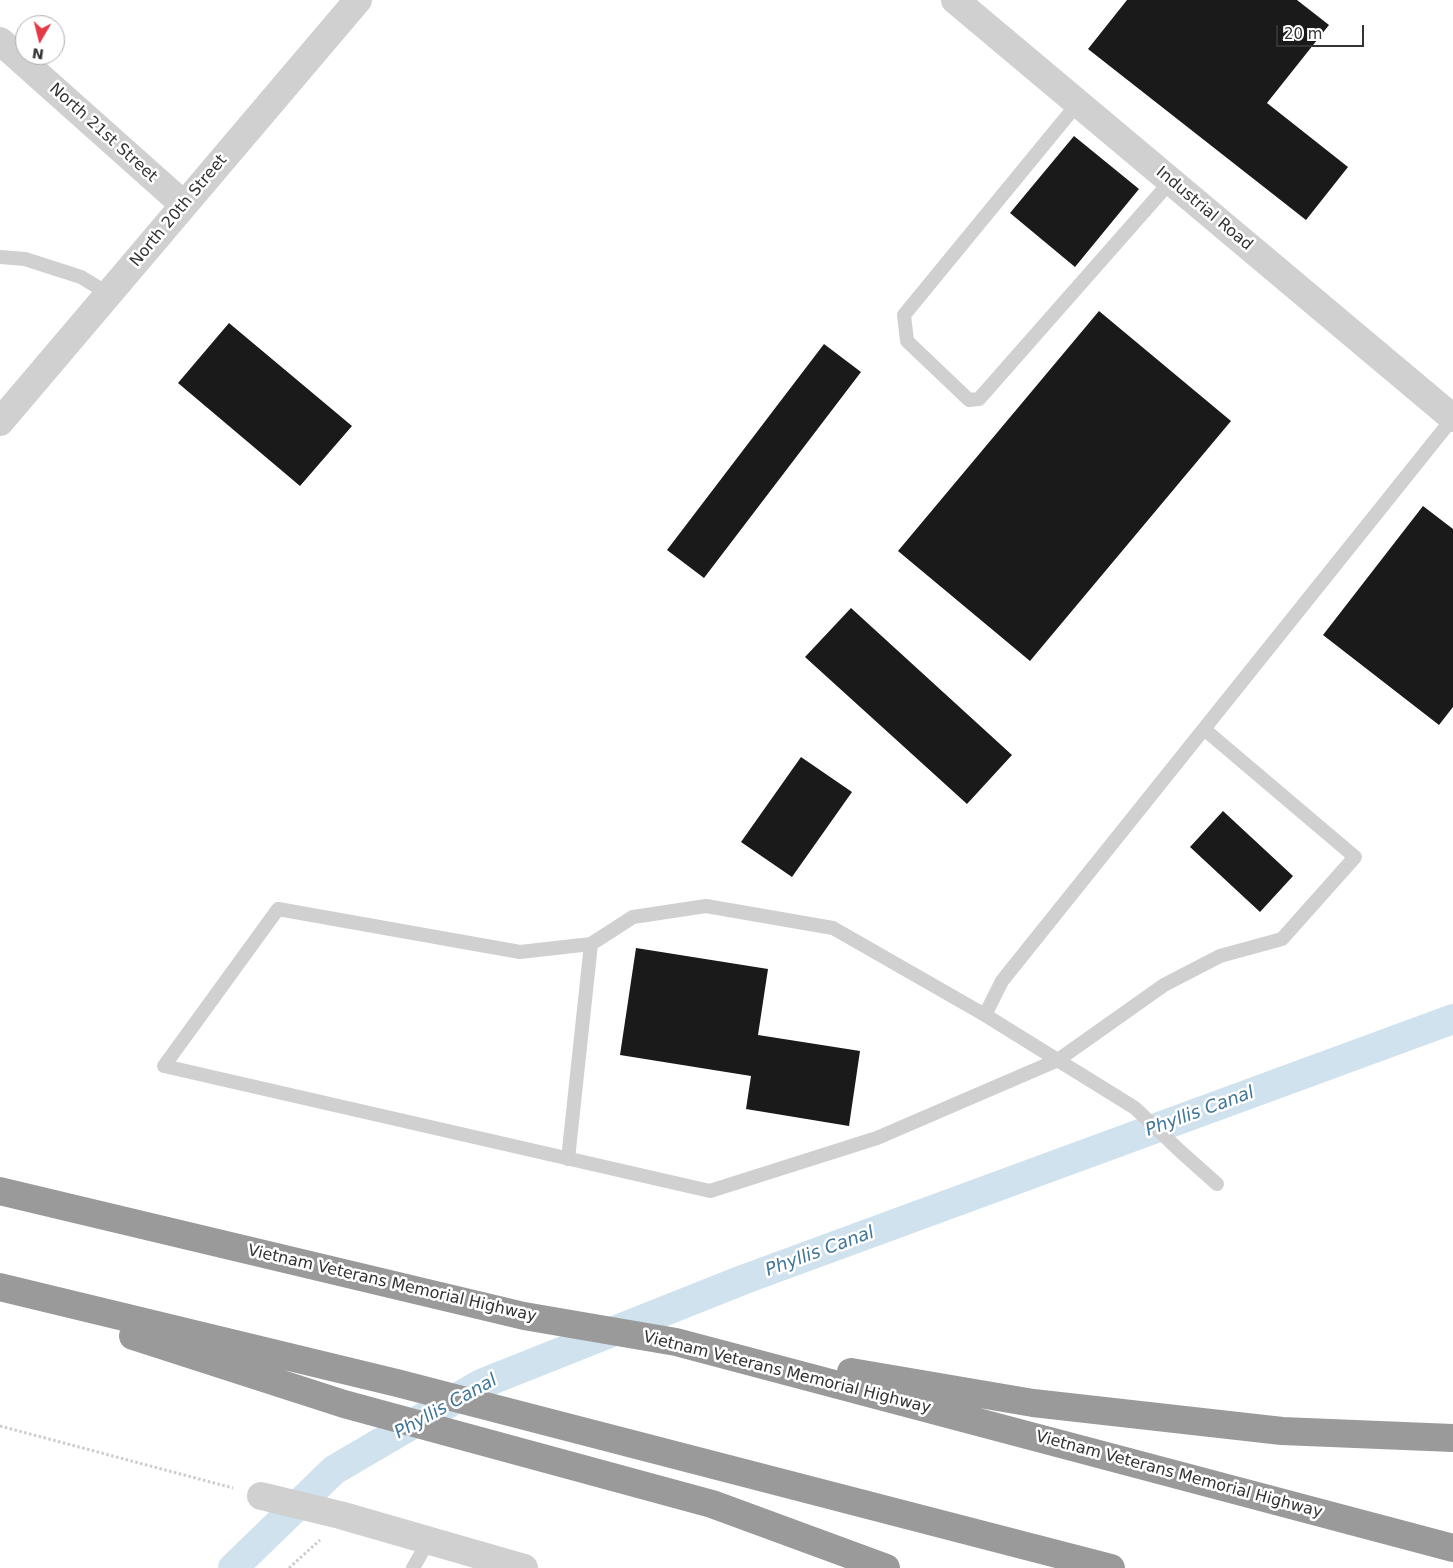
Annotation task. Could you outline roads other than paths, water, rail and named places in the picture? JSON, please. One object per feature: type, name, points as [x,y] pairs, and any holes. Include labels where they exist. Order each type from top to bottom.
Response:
[{"type":"highway","name":"Vietnam Veterans Memorial Highway","points":[[0,1191],[524,1316],[676,1342],[1453,1548]]},
{"type":"highway","points":[[0,1287],[397,1383],[1111,1568]]},
{"type":"highway","points":[[0,1293],[344,1404],[712,1504],[886,1568]]},
{"type":"highway","points":[[676,1342],[1033,1403],[1282,1431],[1453,1438]]},
{"type":"street","name":"North 20th Street","points":[[0,422],[358,0]]},
{"type":"street","name":"Industrial Road","points":[[956,0],[1453,418]]},
{"type":"street","name":"North 21st Street","points":[[0,41],[184,206]]},
{"type":"street","points":[[261,1496],[344,1516],[517,1567]]},
{"type":"lane","points":[[1078,103],[904,316],[907,341],[969,400],[979,400],[1171,181]]},
{"type":"lane","points":[[0,257],[25,260],[82,277],[109,294]]},
{"type":"lane","points":[[985,1015],[1002,981],[1453,418]]},
{"type":"lane","points":[[1204,729],[1355,857],[1282,939],[1220,956],[1164,985],[1058,1060],[877,1138],[710,1191],[164,1066],[278,909],[520,952],[591,944],[633,917],[706,906],[833,928],[985,1015],[1058,1060],[1136,1108],[1217,1184]]},
{"type":"lane","points":[[568,1159],[591,944]]},
{"type":"lane","points":[[413,1568],[429,1540]]},
{"type":"waterway","name":"Phyllis Canal","points":[[233,1568],[334,1470],[481,1384],[745,1279],[1453,1019]]}]
